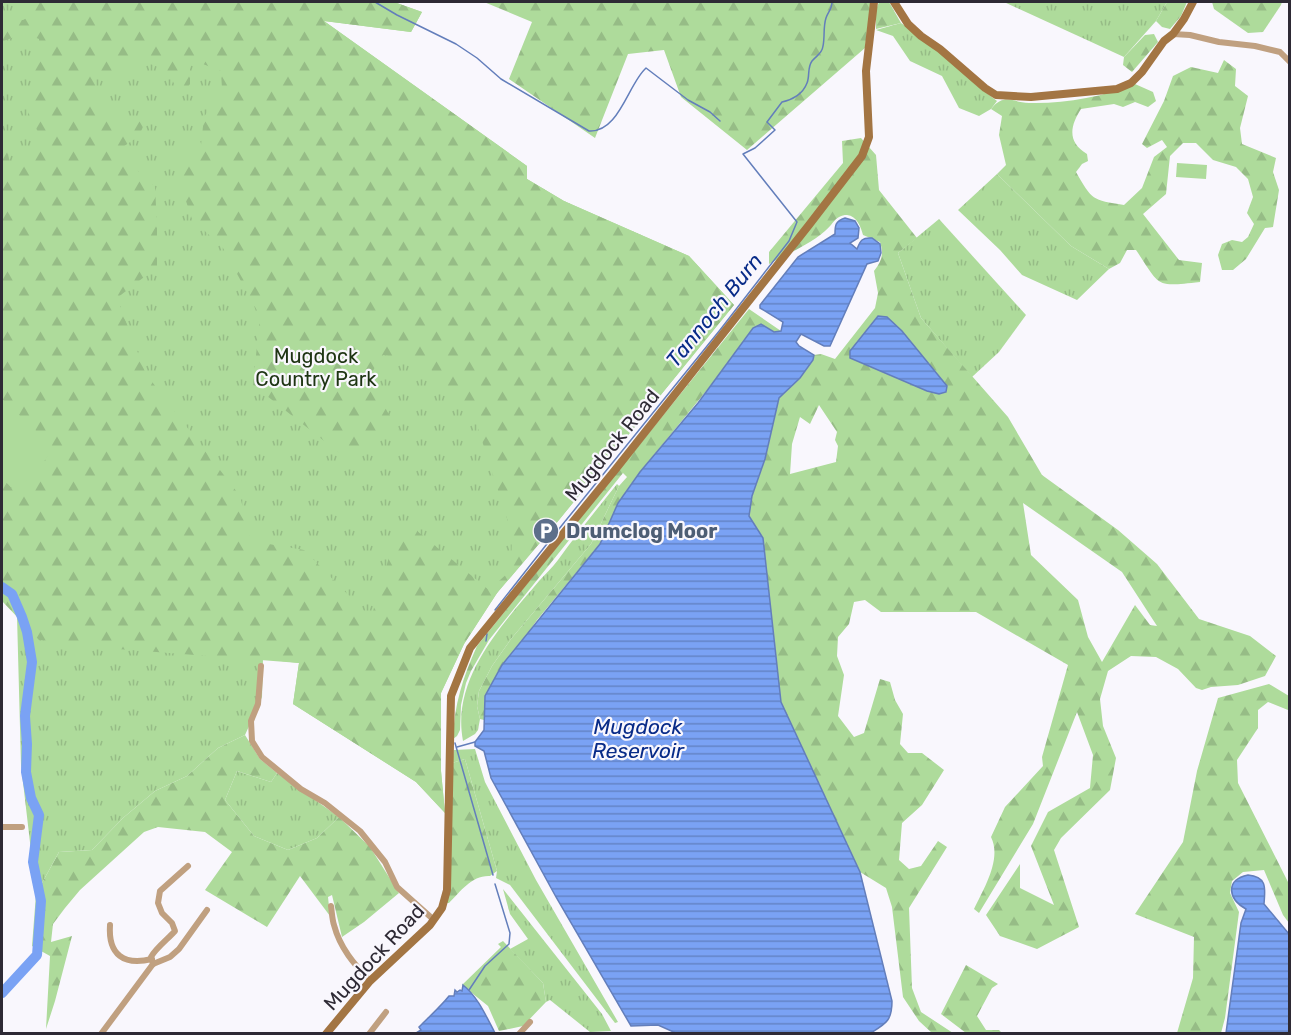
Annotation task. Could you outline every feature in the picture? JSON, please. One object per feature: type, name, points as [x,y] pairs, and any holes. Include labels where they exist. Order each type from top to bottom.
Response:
[{"type":"street","name":"Mugdock Road","points":[[326,1034],[370,981],[434,920],[442,908],[447,890],[451,696],[470,648],[615,470],[862,156],[869,137],[866,71],[874,2]]},
{"type":"street","points":[[894,2],[908,24],[985,88],[996,95],[1011,97],[1117,89],[1131,83],[1142,72],[1164,41],[1173,34],[1193,2]]},
{"type":"street","points":[[1184,19],[1190,35]]},
{"type":"street","points":[[1173,34],[1255,46],[1280,52],[1290,62]]},
{"type":"street","points":[[261,666],[258,704],[251,721],[252,741],[262,757],[301,789],[325,803],[360,831],[385,862],[397,887],[434,920]]},
{"type":"street","points":[[2,827],[22,827]]},
{"type":"street","points":[[101,1034],[153,961],[154,950],[162,946],[176,931],[162,913],[158,903],[160,891],[188,866]]},
{"type":"street","points":[[331,906],[333,923],[344,948],[351,961],[370,981]]},
{"type":"street","points":[[110,925],[111,946],[116,953],[132,960],[153,961],[170,957],[179,949],[207,910]]},
{"type":"street","points":[[369,1034],[386,1012]]},
{"type":"street","points":[[519,1034],[530,1022]]},
{"type":"green space","name":"Mugdock Country Park","points":[[2,2],[394,2],[422,12],[411,32],[324,21],[527,166],[527,179],[564,201],[689,256],[734,305],[497,593],[464,644],[441,693],[441,771],[445,813],[416,782],[293,704],[299,663],[263,659],[262,697],[245,735],[218,748],[187,776],[155,791],[123,818],[92,850],[59,852],[36,894],[21,765],[17,616],[38,638],[2,539]]},
{"type":"green space","name":"Mugdock Country Park","points":[[27,2],[394,2],[422,12],[411,32],[324,21],[527,166],[527,179],[564,201],[689,256],[734,305],[497,593],[464,644],[441,693],[441,771],[445,813],[416,782],[293,704],[299,663],[105,648],[39,640],[2,601],[2,478],[13,489],[55,449],[2,399],[2,136],[11,165],[17,169],[23,168],[31,144],[38,132],[28,112],[29,100],[35,95],[37,87],[27,64],[29,59],[39,54],[40,48],[39,39],[29,36],[16,37],[2,42],[2,19],[23,20],[29,17],[30,9]],"holes":[[[140,59],[169,72],[180,98],[190,84],[190,59],[221,71],[222,89],[204,117],[201,145],[180,152],[182,189],[192,219],[223,248],[260,316],[253,385],[342,455],[399,430],[367,380],[383,355],[424,362],[475,419],[512,534],[511,570],[489,590],[417,531],[398,527],[371,618],[304,550],[251,541],[240,496],[146,374],[117,298],[157,267],[155,187],[117,151],[139,136],[145,122],[110,116],[93,96],[97,74],[111,71],[125,74]]]},
{"type":"green space","points":[[484,2],[871,2],[865,48],[747,150],[681,97],[664,50],[628,54],[595,138],[509,79],[532,22]]},
{"type":"green space","points":[[879,2],[889,2],[901,23],[876,29],[876,10]]},
{"type":"green space","points":[[1004,2],[1167,2],[1156,21],[1124,57]]},
{"type":"green space","points":[[1167,2],[1187,2],[1181,16],[1170,29],[1162,27],[1156,21]]},
{"type":"green space","points":[[1212,2],[1282,2],[1263,32],[1248,33],[1214,9]]},
{"type":"green space","points":[[901,23],[940,51],[997,101],[991,109],[979,116],[959,108],[942,76],[910,61],[893,36],[876,30]]},
{"type":"green space","points":[[1154,34],[1158,42],[1132,72],[1123,65],[1124,57],[1145,35]]},
{"type":"green space","points":[[1224,60],[1236,69],[1235,86],[1248,96],[1240,128],[1242,144],[1276,158],[1273,172],[1279,190],[1273,227],[1265,228],[1246,259],[1233,270],[1222,270],[1218,255],[1222,244],[1232,240],[1242,242],[1248,237],[1254,224],[1247,213],[1253,197],[1248,179],[1236,167],[1213,160],[1196,143],[1183,143],[1170,156],[1166,194],[1143,214],[1179,260],[1202,263],[1200,282],[1166,284],[1160,282],[1136,250],[1127,250],[1120,263],[1109,269],[1071,246],[997,174],[1006,165],[999,135],[1002,116],[991,109],[1000,101],[1042,103],[1069,101],[1109,93],[1135,84],[1153,92],[1156,101],[1148,107],[1135,102],[1123,107],[1114,104],[1081,109],[1074,122],[1072,133],[1076,144],[1087,154],[1088,161],[1082,164],[1076,172],[1086,188],[1099,200],[1124,205],[1142,188],[1154,157],[1167,147],[1162,140],[1147,148],[1142,144],[1164,101],[1173,76],[1191,67],[1218,73]]},
{"type":"green space","points":[[861,138],[876,155],[879,190],[917,238],[898,253],[921,318],[1008,417],[1042,475],[1118,530],[1157,564],[1199,619],[1250,636],[1276,656],[1265,676],[1238,685],[1202,690],[1196,688],[1178,669],[1156,657],[1131,656],[1108,671],[1100,699],[1103,726],[1116,758],[1110,790],[1061,838],[1054,850],[1079,927],[1037,949],[1000,936],[986,915],[1020,864],[1020,888],[1054,905],[1031,846],[1048,812],[1090,788],[1093,755],[1077,712],[1033,824],[979,913],[974,909],[987,883],[993,864],[994,846],[991,837],[1005,807],[1043,766],[1042,757],[1068,665],[976,612],[881,612],[865,600],[854,602],[849,624],[838,637],[837,656],[844,675],[838,716],[854,737],[864,733],[880,679],[890,682],[895,700],[903,714],[900,744],[908,753],[922,753],[944,770],[922,805],[902,823],[899,860],[909,869],[921,866],[938,841],[947,847],[909,908],[912,988],[921,1012],[953,1033],[932,1033],[919,1021],[903,997],[892,907],[886,888],[860,872],[781,702],[763,538],[749,516],[752,496],[765,459],[779,398],[800,378],[814,355],[821,354],[835,359],[875,308],[878,293],[874,271],[882,257],[881,246],[880,242],[863,235],[858,222],[853,217],[843,215],[812,241],[769,264],[769,252],[843,163],[842,141]],"holes":[[[881,316],[898,330],[947,392],[850,354]],[[819,405],[837,432],[836,462],[790,474],[792,444],[800,417],[810,424]],[[1023,503],[1122,572],[1157,626],[1150,625],[1135,605],[1102,662],[1088,637],[1078,600],[1031,555]]]},
{"type":"green space","points":[[1177,163],[1207,165],[1206,179],[1176,177]]},
{"type":"green space","points":[[997,174],[1071,246],[1109,269],[1077,300],[1022,275],[1000,250],[958,210]]},
{"type":"green space","points":[[939,219],[1026,315],[999,352],[972,377],[921,318],[898,253]]},
{"type":"green space","points":[[749,309],[781,331],[774,332],[761,324],[640,472],[618,503],[600,544],[537,620],[485,696],[484,720],[480,719],[477,706],[479,691],[492,666],[511,639],[591,544],[619,486],[627,477],[623,473],[489,640],[466,683],[461,705],[460,730],[453,739],[460,691],[477,646]]},
{"type":"green space","points":[[2,399],[55,449],[16,492],[2,478]]},
{"type":"green space","points":[[617,484],[619,486],[591,544],[511,639],[492,666],[479,691],[478,730],[463,741],[461,718],[465,696],[472,674],[483,654],[510,616],[556,563]]},
{"type":"green space","points":[[1269,684],[1289,696],[1288,710],[1268,702],[1258,710],[1258,728],[1237,760],[1238,783],[1289,884],[1289,923],[1283,915],[1264,870],[1243,872],[1232,881],[1230,893],[1239,912],[1221,1033],[1177,1033],[1193,978],[1194,937],[1135,914],[1183,842],[1197,771],[1218,698]]},
{"type":"green space","points":[[245,735],[260,759],[277,773],[271,782],[237,771],[225,800],[254,836],[288,850],[317,838],[339,817],[370,847],[399,893],[342,937],[332,895],[328,897],[330,916],[300,876],[267,927],[205,890],[232,852],[205,832],[158,827],[144,832],[80,890],[53,924],[51,942],[72,936],[46,1029],[50,956],[32,946],[36,894],[59,852],[92,850],[123,818],[155,791],[187,776],[218,748]]},
{"type":"green space","points":[[475,749],[485,782],[536,880],[618,1022],[615,1023],[510,885],[496,878],[497,871],[465,759],[452,763],[454,750]]},
{"type":"green space","points":[[465,759],[497,871],[490,876],[472,881],[449,903],[444,903],[452,763]]},
{"type":"green space","points":[[237,771],[271,782],[277,773],[339,817],[317,838],[288,850],[254,836],[225,800]]},
{"type":"green space","points":[[503,889],[602,1014],[611,1031],[590,1032],[550,1000],[546,1002],[543,983],[510,949],[528,939],[510,914]]},
{"type":"green space","points":[[503,941],[543,983],[546,1002],[523,1026],[499,1031],[488,1006],[462,985],[501,947],[498,944]]},
{"type":"green space","points":[[966,965],[998,984],[992,988],[977,1016],[986,1030],[999,1030],[1002,1033],[966,1033],[941,1014]]},
{"type":"water","name":"Mugdock Reservoir","points":[[845,218],[855,221],[859,228],[858,238],[850,243],[857,249],[863,239],[872,238],[880,244],[881,253],[878,261],[867,264],[830,346],[824,346],[801,334],[796,342],[814,355],[813,360],[800,378],[779,398],[765,459],[752,496],[749,516],[763,538],[781,702],[860,872],[892,1001],[891,1014],[883,1025],[869,1034],[678,1034],[658,1025],[631,1026],[556,897],[491,778],[484,751],[475,746],[475,742],[484,730],[485,696],[502,665],[600,544],[618,503],[640,472],[698,403],[753,328],[761,324],[774,332],[781,331],[783,322],[760,308],[760,305],[798,257],[835,234],[836,224]]},
{"type":"water","points":[[878,316],[887,317],[902,331],[947,386],[946,392],[939,394],[927,391],[850,358],[850,351]]},
{"type":"water","points":[[1248,875],[1262,881],[1265,889],[1264,904],[1289,934],[1289,1033],[1226,1033],[1241,923],[1246,909],[1235,900],[1232,890],[1235,881]]},
{"type":"water","points":[[463,985],[477,1001],[495,1033],[416,1033],[449,996],[454,996],[455,990],[462,991]]},
{"type":"waterway","points":[[375,2],[456,44],[477,58],[501,79],[589,131],[599,130],[608,124],[646,68],[720,121]]},
{"type":"waterway","name":"Tannoch Burn","points":[[495,610],[789,241],[797,222],[743,154],[755,148],[775,130],[767,122],[782,102],[797,96],[805,87],[810,64],[820,53],[824,43],[825,21],[832,2]]},
{"type":"waterway","points":[[2,587],[12,594],[22,617],[32,662],[25,716],[26,772],[31,798],[39,815],[33,862],[41,901],[37,955],[2,993]]},
{"type":"waterway","name":"Tannoch Burn","points":[[486,641],[487,634]]},
{"type":"waterway","points":[[457,747],[475,742]]},
{"type":"waterway","name":"Tannoch Burn","points":[[455,743],[493,875]]},
{"type":"waterway","name":"Tannoch Burn","points":[[469,990],[485,966],[509,944],[510,933],[495,884]]},
{"type":"place","name":"Drumclog Moor","points":[[546,531]]}]
